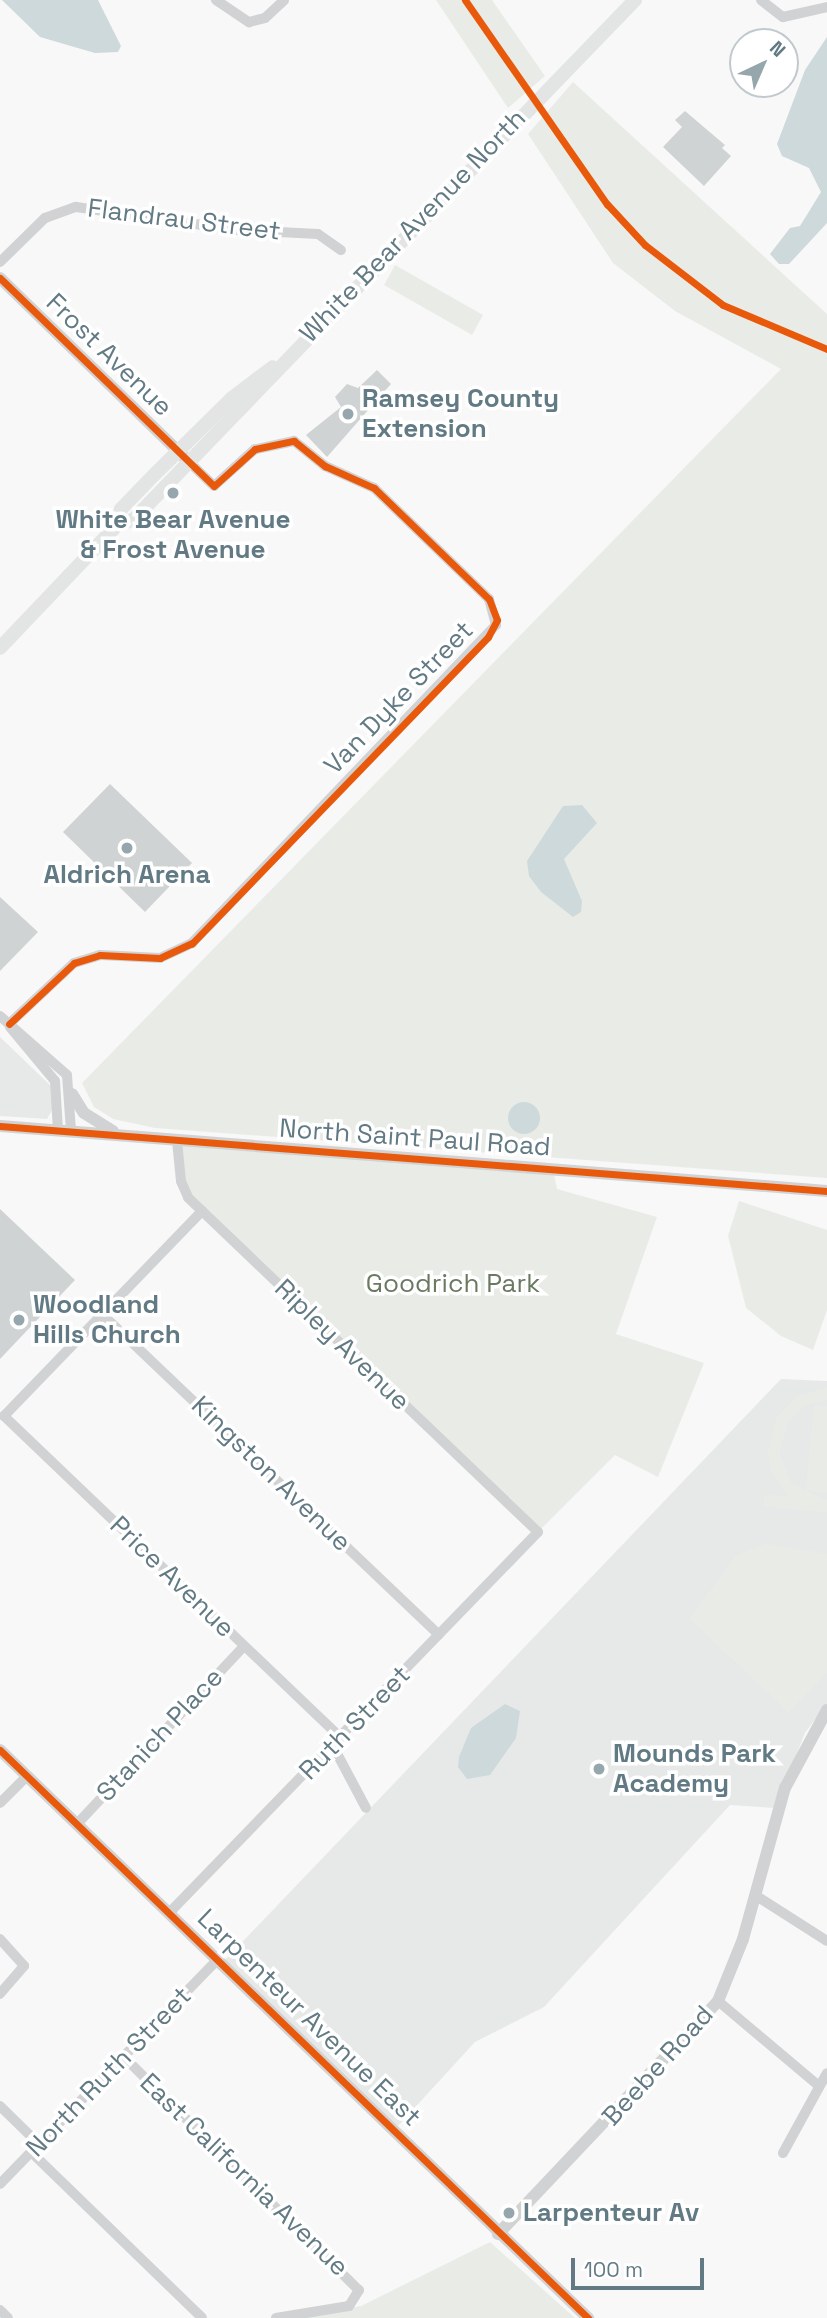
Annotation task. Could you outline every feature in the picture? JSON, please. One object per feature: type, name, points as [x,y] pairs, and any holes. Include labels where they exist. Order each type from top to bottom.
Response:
[{"type":"main road","name":"White Bear Avenue North","points":[[0,648],[118,524],[133,520],[190,463],[261,390],[280,362],[635,0]]},
{"type":"main road","name":"White Bear Avenue North","points":[[118,524],[121,509],[178,451],[252,380],[280,362]]},
{"type":"street","points":[[216,0],[230,14],[257,22],[284,0]]},
{"type":"street","points":[[761,0],[783,17],[827,7]]},
{"type":"street","name":"Flandrau Street","points":[[0,262],[45,218],[76,207],[237,230],[318,234],[341,250]]},
{"type":"street","name":"Frost Avenue","points":[[0,278],[190,463]]},
{"type":"street","name":"Van Dyke Street","points":[[4,1020],[74,963],[100,955],[159,958],[191,943],[496,625],[489,599],[374,488],[325,466],[294,441],[255,449],[214,486],[190,463]]},
{"type":"street","points":[[4,1020],[58,1064],[72,1094],[99,1126],[123,1136]]},
{"type":"street","points":[[4,1020],[58,1087],[64,1131]]},
{"type":"street","points":[[64,1131],[72,1094]]},
{"type":"street","name":"North Saint Paul Road","points":[[0,1126],[827,1191]]},
{"type":"street","name":"Ripley Avenue","points":[[177,1141],[181,1181],[202,1211],[538,1532]]},
{"type":"street","points":[[102,1314],[202,1211]]},
{"type":"street","name":"Price Avenue","points":[[102,1314],[4,1416],[244,1646],[337,1742],[366,1808]]},
{"type":"street","name":"Kingston Avenue","points":[[102,1314],[439,1635]]},
{"type":"street","name":"Ruth Street","points":[[170,1912],[538,1532]]},
{"type":"street","name":"Stanich Place","points":[[77,1824],[244,1646]]},
{"type":"street","name":"Beebe Road","points":[[498,2234],[718,2001],[755,1895],[789,1777],[827,1710]]},
{"type":"street","name":"Larpenteur Avenue East","points":[[0,1750],[170,1912],[498,2234],[588,2318]]},
{"type":"street","points":[[0,1804],[27,1776]]},
{"type":"street","points":[[755,1895],[827,1941]]},
{"type":"street","points":[[0,1939],[23,1966],[0,1994]]},
{"type":"street","name":"North Ruth Street","points":[[0,2184],[218,1959]]},
{"type":"street","points":[[718,2001],[819,2086]]},
{"type":"street","name":"East California Avenue","points":[[124,2057],[353,2280],[359,2295],[349,2306],[276,2318]]},
{"type":"street","points":[[783,2153],[827,2073]]},
{"type":"street","points":[[0,2106],[35,2148],[202,2318]]},
{"type":"street","points":[[0,2310],[8,2318]]},
{"type":"shaded area","points":[[2,0],[98,0],[121,46],[118,52],[95,53],[40,37]]},
{"type":"shaded area","points":[[827,37],[827,223],[789,264],[779,264],[770,254],[790,228],[800,226],[821,192],[809,168],[782,156],[777,144],[794,98],[799,98],[799,86],[805,70]]},
{"type":"shaded area","points":[[582,805],[597,823],[564,859],[582,901],[581,912],[573,917],[541,892],[529,876],[527,861],[563,806]]},
{"type":"shaded area","points":[[0,1037],[51,1086],[55,1105],[47,1119],[0,1116]]},
{"type":"shaded area","points":[[524,1102],[535,1107],[540,1118],[535,1129],[524,1134],[513,1129],[508,1118],[513,1107]]},
{"type":"shaded area","name":"Mounds Park Academy","points":[[781,1379],[827,1381],[827,1703],[805,1733],[775,1808],[730,1805],[544,2007],[475,2042],[398,2126],[224,1961]]},
{"type":"shaded area","points":[[505,1704],[520,1711],[516,1738],[490,1775],[467,1779],[458,1767],[459,1757],[471,1728]]},
{"type":"green space","points":[[436,0],[492,0],[545,76],[508,108]]},
{"type":"green space","points":[[573,82],[827,314],[827,1178],[155,1128],[113,1119],[94,1107],[82,1083],[781,369],[675,311],[613,263],[528,134]]},
{"type":"green space","points":[[395,265],[483,315],[472,335],[384,285]]},
{"type":"green space","name":"Goodrich Park","points":[[177,1141],[553,1170],[557,1189],[657,1217],[616,1334],[704,1363],[658,1477],[615,1455],[538,1532],[202,1211],[181,1181]]},
{"type":"green space","points":[[739,1201],[827,1230],[827,1310],[813,1350],[781,1336],[746,1308],[728,1236]]},
{"type":"green space","points":[[827,1388],[827,1399],[804,1406],[787,1423],[779,1453],[791,1483],[827,1501],[827,1512],[763,1506],[765,1495],[789,1497],[772,1473],[768,1454],[777,1417],[798,1396]]},
{"type":"green space","points":[[814,1406],[827,1407],[827,1492],[806,1490]]},
{"type":"green space","points":[[765,1544],[827,1554],[827,1672],[789,1712],[690,1619],[736,1556]]},
{"type":"green space","points":[[490,2242],[575,2318],[289,2318],[361,2306]]},
{"type":"building","points":[[685,111],[725,145],[722,148],[731,156],[704,186],[663,147],[682,127],[675,120]]},
{"type":"building","name":"Ramsey County Extension","points":[[377,370],[391,384],[327,457],[306,435],[341,407],[335,397],[347,384],[358,388]]},
{"type":"building","name":"Aldrich Arena","points":[[110,784],[192,863],[145,912],[63,832]]},
{"type":"building","points":[[0,897],[38,932],[0,971]]},
{"type":"building","name":"Woodland Hills Church","points":[[0,1209],[75,1280],[0,1359]]},
{"type":"cycle path","points":[[465,0],[607,204],[645,245],[723,305],[827,349]]},
{"type":"cycle path","points":[[0,278],[214,486],[255,449],[294,441],[325,466],[374,488],[489,599],[497,620],[488,637],[192,943],[160,958],[100,955],[74,963],[9,1024]]},
{"type":"cycle path","points":[[0,1126],[827,1191]]},
{"type":"cycle path","points":[[0,1750],[588,2318]]},
{"type":"place","name":"Ramsey County Extension","points":[[348,414]]},
{"type":"place","name":"White Bear Avenue & Frost Avenue","points":[[173,493]]},
{"type":"place","name":"Aldrich Arena","points":[[127,848]]},
{"type":"place","name":"Woodland Hills Church","points":[[19,1320]]},
{"type":"place","name":"Mounds Park Academy","points":[[599,1769]]},
{"type":"place","name":"Larpenteur Av","points":[[509,2213]]}]
